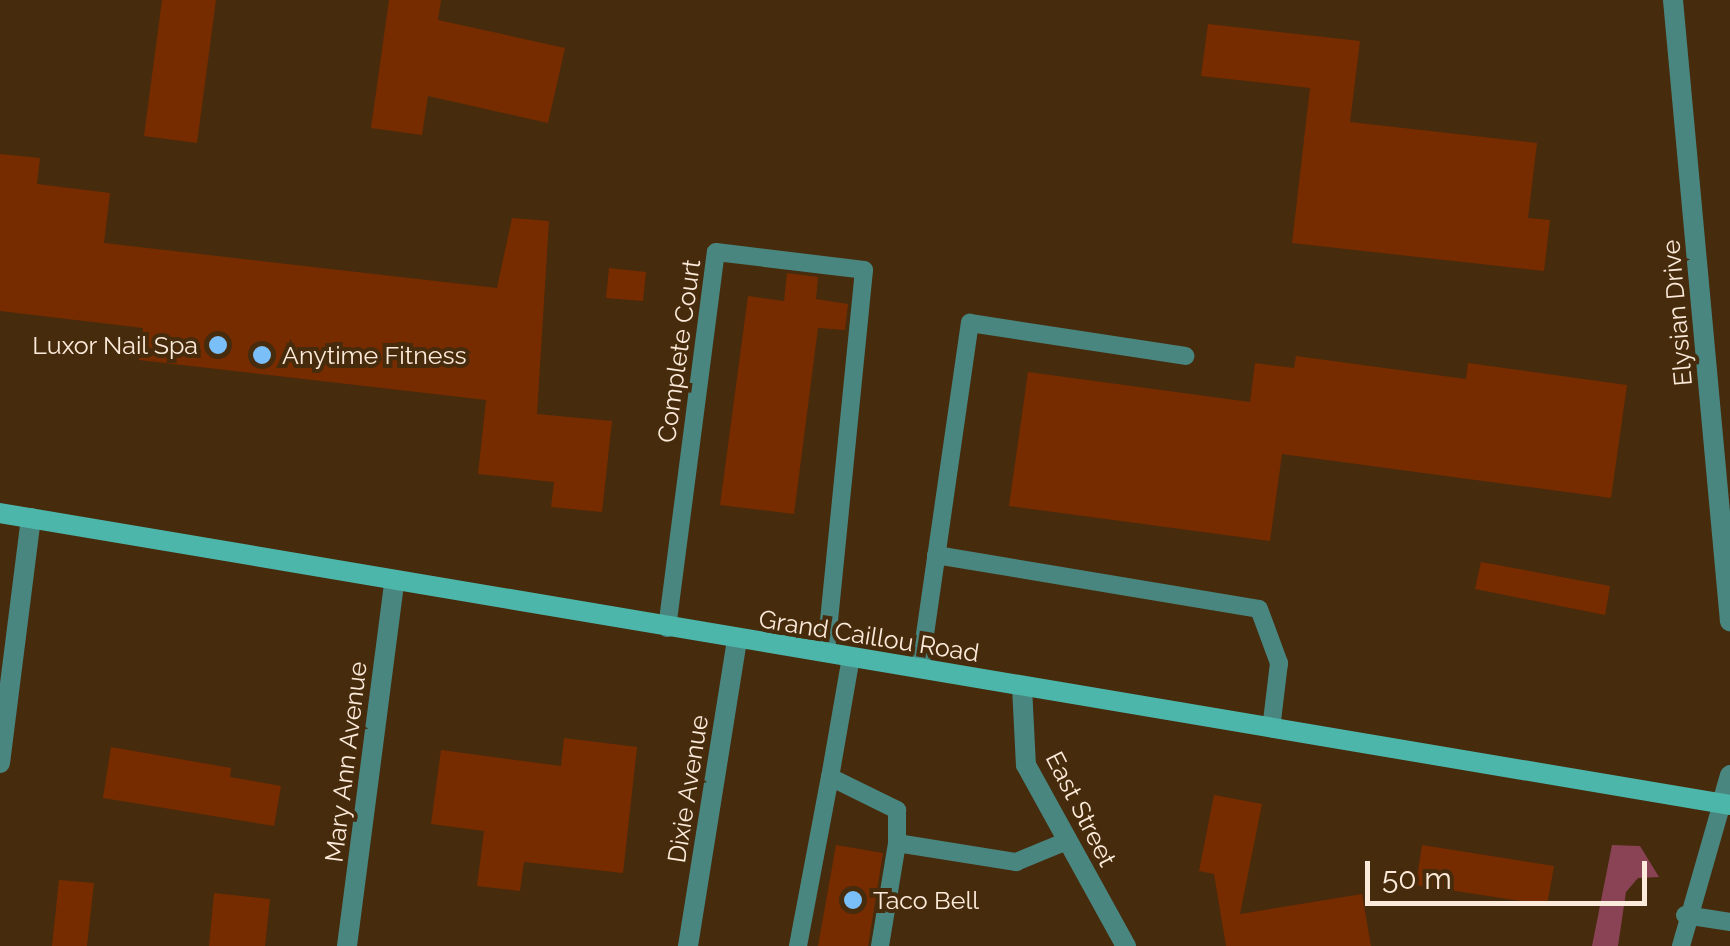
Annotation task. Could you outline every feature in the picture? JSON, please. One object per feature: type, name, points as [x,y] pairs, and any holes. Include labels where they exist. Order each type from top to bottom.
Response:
[{"type":"main road","name":"Grand Caillou Road","points":[[0,513],[394,586],[826,652],[1726,804]]},
{"type":"street","name":"Elysian Drive","points":[[1673,0],[1719,383],[1730,621]]},
{"type":"street","points":[[0,762],[31,518]]},
{"type":"street","name":"Mary Ann Avenue","points":[[347,946],[394,586]]},
{"type":"street","name":"Dixie Avenue","points":[[688,946],[737,640]]},
{"type":"street","name":"East Street","points":[[1022,688],[1026,766],[1126,946]]},
{"type":"street","points":[[1726,804],[1730,774]]},
{"type":"lane","name":"Complete Court","points":[[667,628],[716,252],[864,270],[826,652]]},
{"type":"lane","points":[[920,669],[970,324],[1185,356]]},
{"type":"lane","points":[[936,555],[1260,609],[1279,663],[1270,729]]},
{"type":"lane","points":[[798,946],[851,657]]},
{"type":"lane","points":[[830,778],[897,810],[897,843],[880,946]]},
{"type":"lane","points":[[1681,946],[1685,915],[1726,804]]},
{"type":"lane","points":[[897,843],[1016,862],[1067,840]]},
{"type":"lane","points":[[1685,915],[1730,922]]},
{"type":"shaded area","points":[[1612,845],[1640,846],[1659,877],[1638,878],[1626,892],[1618,946],[1592,946]]},
{"type":"building","points":[[162,0],[216,0],[197,143],[144,136]]},
{"type":"building","points":[[389,0],[441,0],[438,20],[565,48],[548,123],[428,96],[422,135],[371,128]]},
{"type":"building","points":[[1208,24],[1360,41],[1350,122],[1537,143],[1528,218],[1550,220],[1544,271],[1292,243],[1310,88],[1201,76]]},
{"type":"building","points":[[0,154],[40,158],[37,184],[110,193],[104,243],[497,288],[512,218],[549,221],[537,414],[612,421],[602,512],[551,507],[554,482],[478,474],[486,400],[139,360],[143,328],[0,311]]},
{"type":"building","points":[[609,268],[646,272],[643,301],[606,298]]},
{"type":"building","points":[[787,273],[818,277],[816,299],[848,304],[845,330],[818,328],[794,514],[720,505],[748,296],[784,301]]},
{"type":"building","points":[[1296,356],[1466,379],[1468,363],[1627,385],[1611,498],[1282,454],[1270,541],[1009,506],[1028,372],[1250,402],[1255,363],[1294,368]]},
{"type":"building","points":[[1481,562],[1610,586],[1605,615],[1475,589]]},
{"type":"building","points":[[564,738],[637,747],[623,873],[524,862],[520,891],[477,886],[484,831],[431,824],[441,750],[561,766]]},
{"type":"building","points":[[111,747],[231,768],[230,777],[281,786],[274,826],[103,798]]},
{"type":"building","points":[[1214,795],[1262,804],[1240,914],[1362,894],[1371,946],[1226,946],[1214,874],[1199,871]]},
{"type":"building","name":"Taco Bell","points":[[836,845],[883,853],[868,946],[818,946]]},
{"type":"building","points":[[1422,845],[1554,866],[1547,905],[1416,885]]},
{"type":"building","points":[[59,880],[94,883],[87,946],[52,946]]},
{"type":"building","points":[[214,893],[270,899],[265,946],[209,946]]},
{"type":"place","name":"Luxor Nail Spa","points":[[218,345]]},
{"type":"place","name":"Anytime Fitness","points":[[262,355]]},
{"type":"place","name":"Taco Bell","points":[[853,900]]}]
